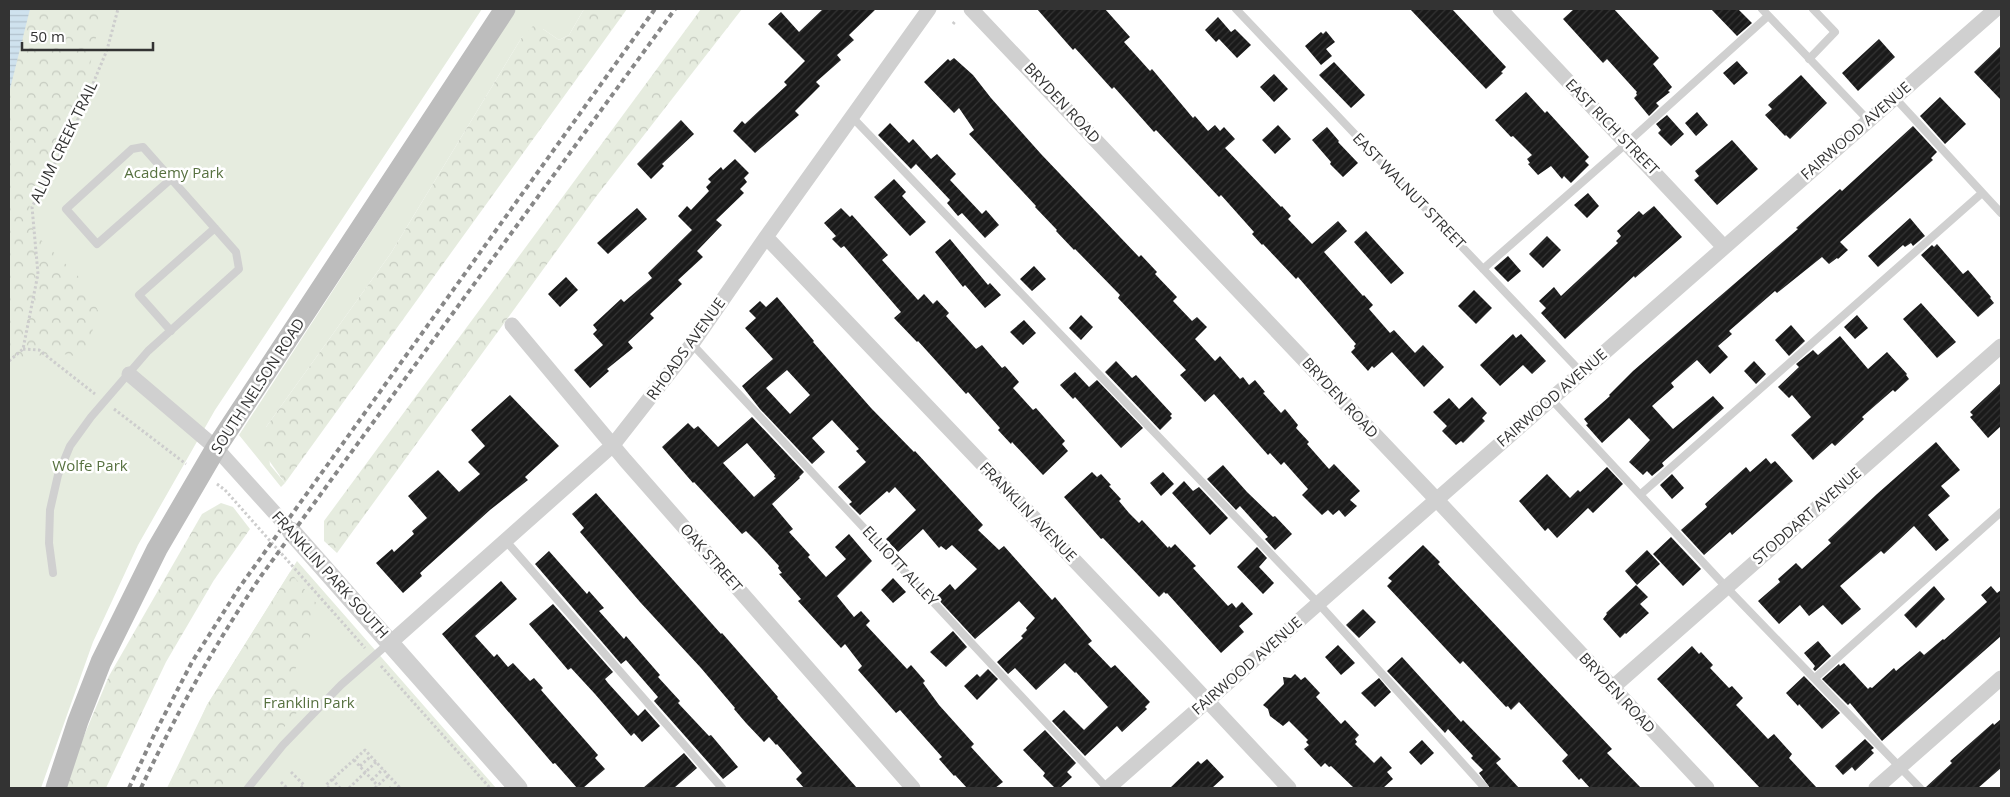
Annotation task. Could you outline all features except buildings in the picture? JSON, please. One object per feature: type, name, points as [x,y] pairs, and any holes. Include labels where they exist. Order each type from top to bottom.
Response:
[{"type":"main road","name":"SOUTH NELSON ROAD","points":[[56,788],[78,721],[101,662],[139,584],[201,474],[216,448],[505,9]]},
{"type":"street","name":"RHOADS AVENUE","points":[[390,643],[613,445],[692,344],[929,9]]},
{"type":"street","name":"BRYDEN ROAD","points":[[971,9],[1707,788]]},
{"type":"street","name":"EAST RICH STREET","points":[[1500,9],[1724,247]]},
{"type":"street","name":"FAIRWOOD AVENUE","points":[[1108,788],[1996,9]]},
{"type":"street","name":"FRANKLIN AVENUE","points":[[766,237],[1289,788]]},
{"type":"street","name":"OAK STREET","points":[[512,325],[613,445],[914,788]]},
{"type":"street","name":"STODDART AVENUE","points":[[1612,688],[2001,346]]},
{"type":"street","name":"FRANKLIN PARK SOUTH","points":[[129,374],[216,448],[518,788]]},
{"type":"street","points":[[1876,788],[2001,678]]},
{"type":"lane","name":"EAST WALNUT STREET","points":[[1236,9],[1581,372]]},
{"type":"lane","points":[[1762,9],[1868,121]]},
{"type":"lane","points":[[1809,59],[1835,32],[1812,9]]},
{"type":"lane","points":[[1483,269],[1768,16]]},
{"type":"lane","points":[[1895,98],[2001,213]]},
{"type":"lane","points":[[852,117],[1318,603],[1485,788]]},
{"type":"lane","points":[[53,573],[49,543],[50,510],[58,475],[70,446],[148,352],[239,269],[236,252],[144,147],[132,149],[66,209],[97,244],[171,179]]},
{"type":"lane","points":[[1642,494],[1982,192]]},
{"type":"lane","points":[[171,331],[138,295],[215,228]]},
{"type":"lane","name":"ELLIOTT ALLEY","points":[[692,344],[1108,788]]},
{"type":"lane","points":[[1552,398],[1726,587],[1920,788]]},
{"type":"lane","points":[[1815,678],[2001,512]]},
{"type":"lane","points":[[505,540],[722,788]]},
{"type":"lane","points":[[248,788],[289,738],[341,686],[390,643]]},
{"type":"path","name":"ALUM CREEK TRAIL","points":[[23,349],[38,274],[32,207],[79,117],[107,50],[118,9]]},
{"type":"path","points":[[953,24],[956,20]]},
{"type":"path","points":[[9,361],[23,349],[38,350],[201,474],[225,490],[490,788]]},
{"type":"path","points":[[329,788],[326,785],[365,750],[400,788]]},
{"type":"path","points":[[360,766],[371,756]]},
{"type":"path","points":[[354,760],[376,787],[388,776]]},
{"type":"path","points":[[349,788],[376,762]]},
{"type":"path","points":[[372,780],[382,769]]},
{"type":"path","points":[[291,772],[304,785],[301,788]]},
{"type":"path","points":[[332,779],[340,788]]},
{"type":"path","points":[[281,782],[287,788]]},
{"type":"green space","name":"Academy Park","points":[[9,9],[482,9],[215,410],[138,545],[93,642],[41,788],[9,788]]},
{"type":"green space","points":[[30,9],[102,9],[79,117],[30,198],[29,219],[35,234],[87,285],[98,311],[89,343],[75,356],[57,353],[9,360],[9,93]]},
{"type":"green space","points":[[516,9],[584,9],[569,35],[559,40],[543,29],[522,37],[391,253],[266,427],[270,465],[285,483],[281,487],[239,435]]},
{"type":"green space","points":[[584,9],[627,9],[285,483],[263,452],[266,427],[391,253],[522,37],[533,26],[543,29],[559,40],[569,35]]},
{"type":"green space","points":[[701,9],[742,9],[595,198],[337,553],[324,541],[324,521]]},
{"type":"green space","points":[[221,503],[233,507],[250,529],[214,580],[166,662],[106,788],[65,788],[76,755],[109,676],[202,514]]},
{"type":"green space","name":"Franklin Park","points":[[297,561],[496,788],[167,788],[207,705]]},
{"type":"green space","points":[[290,572],[317,604],[309,641],[291,678],[309,699],[269,744],[234,788],[171,788],[207,705]]},
{"type":"water","points":[[9,9],[30,9],[9,93]]},
{"type":"railway","points":[[129,788],[192,662],[239,588],[655,9]]},
{"type":"railway","points":[[141,788],[197,680],[261,576],[675,9]]},
{"type":"park label","name":"Wolfe Park","points":[[90,466]]}]
